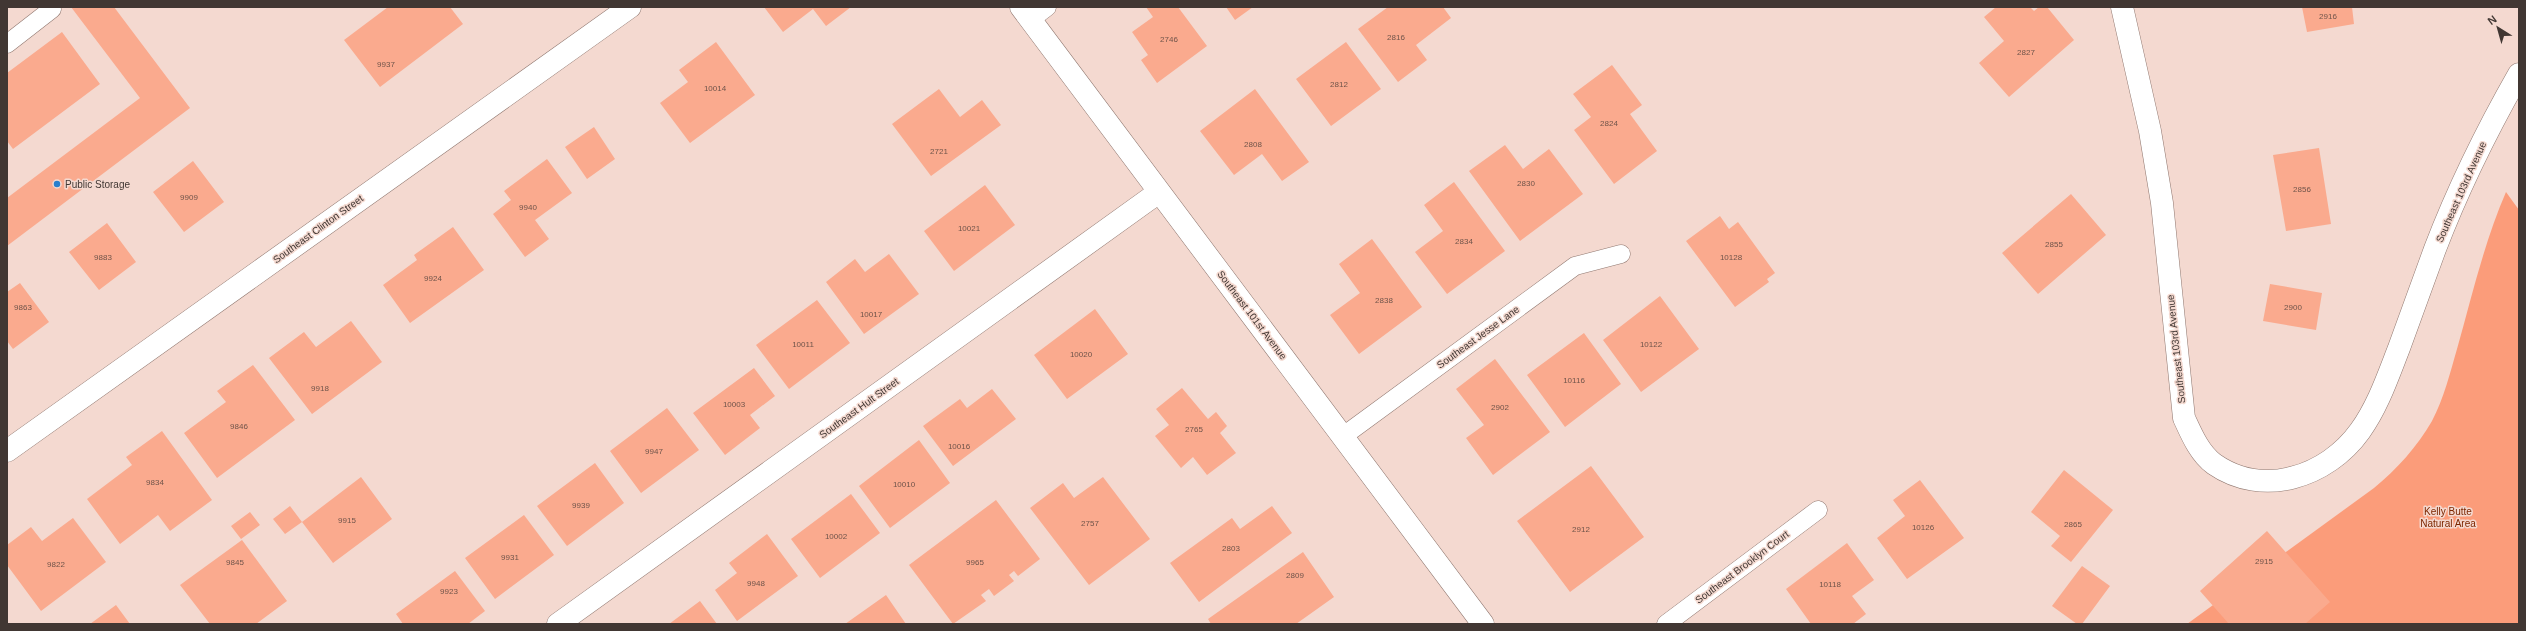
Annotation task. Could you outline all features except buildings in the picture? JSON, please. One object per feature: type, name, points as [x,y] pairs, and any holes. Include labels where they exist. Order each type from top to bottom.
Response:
[{"type":"street","name":"Southeast Clinton Street","points":[[7,451],[630,7]]},
{"type":"street","name":"Southeast 103rd Avenue","points":[[2122,7],[2150,131],[2162,203],[2184,418],[2195,441],[2213,463],[2238,478],[2260,481],[2287,480],[2311,472],[2331,461],[2347,448],[2360,430],[2384,388],[2452,207],[2488,132],[2519,74]]},
{"type":"street","name":"Southeast 101st Avenue","points":[[1033,11],[1159,192],[1483,624]]},
{"type":"street","name":"Southeast Hult Street","points":[[558,624],[1159,192]]},
{"type":"lane","points":[[7,44],[52,10],[50,7]]},
{"type":"lane","name":"Southeast Jesse Lane","points":[[1342,437],[1575,266],[1621,254]]},
{"type":"lane","name":"Southeast Brooklyn Court","points":[[1666,624],[1818,510]]},
{"type":"green space","name":"Kelly Butte Natural Area","points":[[2506,192],[2519,210],[2519,624],[2187,624],[2374,488],[2399,465],[2420,440],[2432,421],[2443,394],[2485,250]]},
{"type":"place","name":"Public Storage","points":[[57,184]]}]
